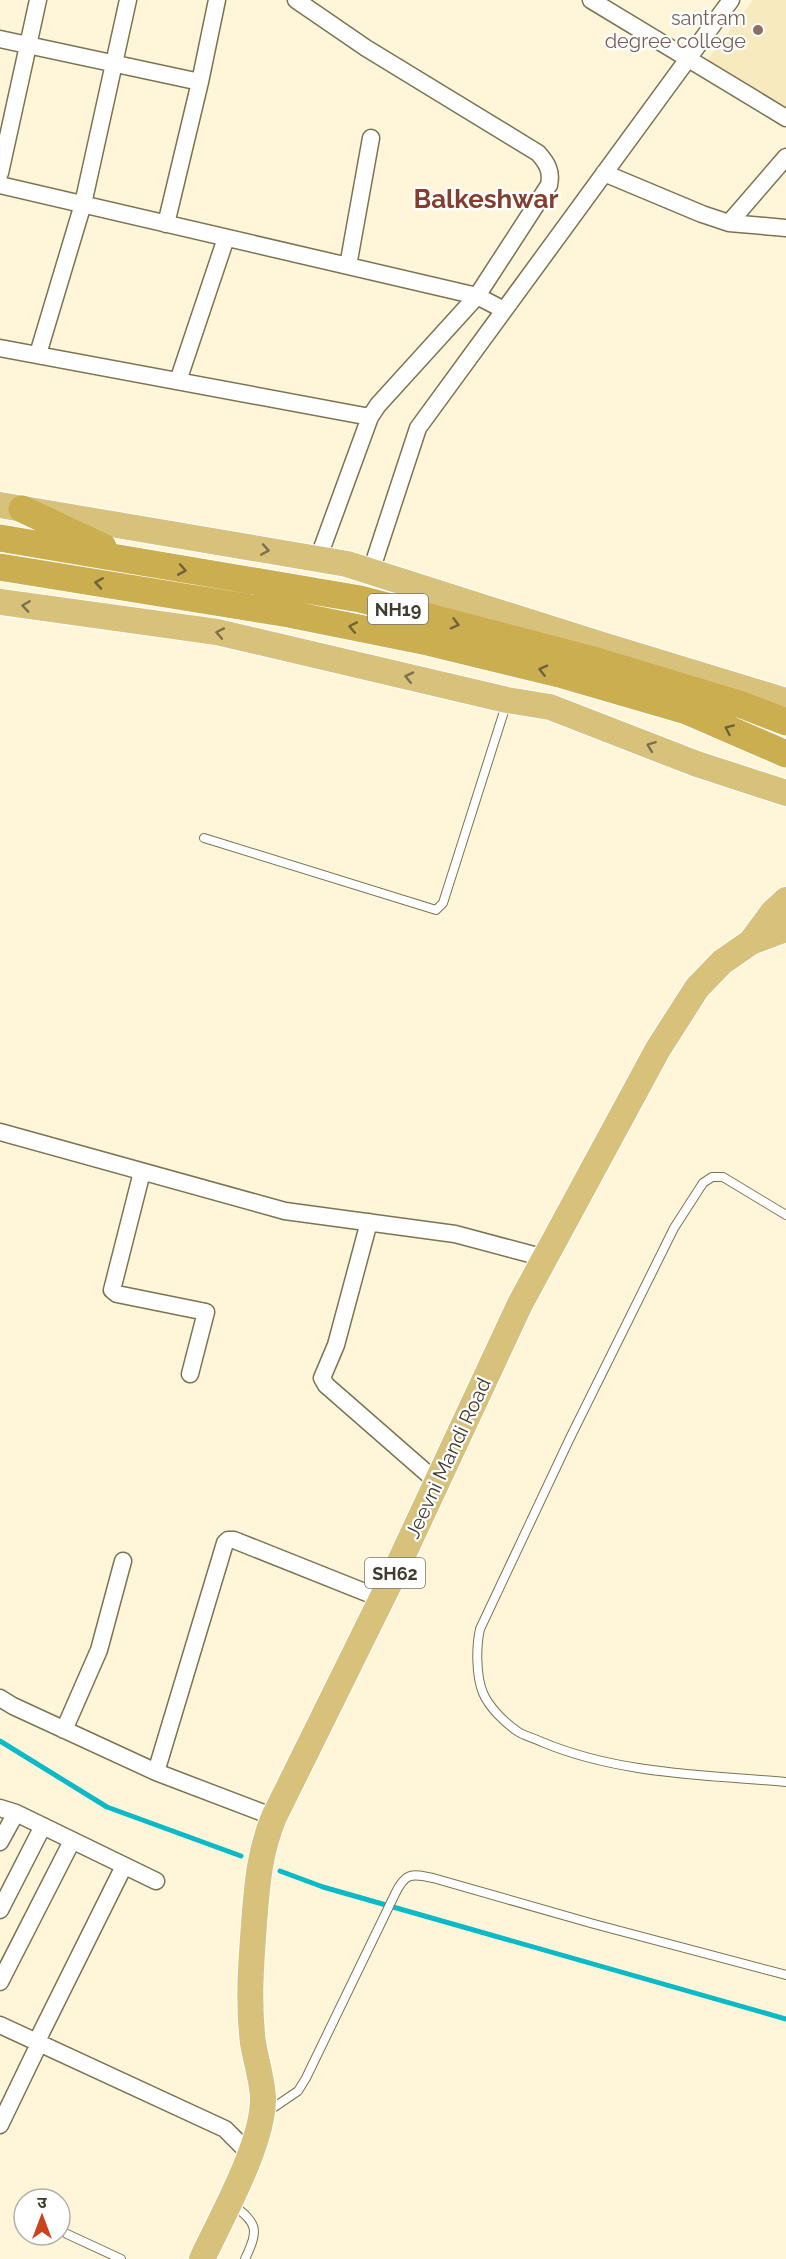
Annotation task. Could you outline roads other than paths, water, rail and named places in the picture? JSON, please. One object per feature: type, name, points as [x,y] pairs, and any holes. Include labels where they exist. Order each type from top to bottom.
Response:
[{"type":"highway","points":[[11,507],[134,561]]},
{"type":"highway","name":"NH19","points":[[0,538],[360,599],[593,660],[742,705],[786,722]]},
{"type":"highway","name":"NH19","points":[[0,567],[290,614],[423,641],[563,675],[687,711],[784,753]]},
{"type":"main road","points":[[11,507],[318,559],[371,571],[786,701]]},
{"type":"main road","points":[[0,602],[217,632],[507,700],[550,707],[697,764],[786,793]]},
{"type":"main road","name":"Jeevni Mandi Road","points":[[751,942],[773,912],[786,900]]},
{"type":"main road","name":"Jeevni Mandi Road","points":[[202,2259],[251,2155],[261,2116],[263,2097],[253,2042],[249,1989],[258,1873],[263,1845],[274,1817],[382,1599],[520,1304],[658,1049],[692,997],[722,962],[751,942],[786,929]]},
{"type":"street","points":[[0,173],[38,0]]},
{"type":"street","points":[[38,354],[83,204],[128,0]]},
{"type":"street","points":[[166,224],[200,82],[216,0]]},
{"type":"street","points":[[296,0],[366,48],[538,153],[546,162],[549,170],[549,186],[477,296],[378,405],[370,417],[318,559]]},
{"type":"street","points":[[591,0],[786,118]]},
{"type":"street","points":[[371,571],[418,428],[731,0]]},
{"type":"street","points":[[0,39],[200,82]]},
{"type":"street","points":[[348,266],[370,138]]},
{"type":"street","points":[[729,223],[786,157]]},
{"type":"street","points":[[604,173],[729,223],[786,228]]},
{"type":"street","points":[[0,185],[477,296],[504,310]]},
{"type":"street","points":[[178,381],[226,238]]},
{"type":"street","points":[[0,348],[370,417]]},
{"type":"street","points":[[0,1132],[285,1211],[455,1234],[545,1258]]},
{"type":"street","points":[[142,1172],[112,1290],[117,1294],[206,1312],[190,1374]]},
{"type":"street","points":[[369,1222],[336,1345],[322,1378],[326,1385],[366,1422],[437,1482]]},
{"type":"street","points":[[156,1772],[225,1543],[228,1540],[234,1540],[382,1599]]},
{"type":"street","points":[[64,1730],[99,1650],[123,1561]]},
{"type":"street","points":[[0,1698],[156,1772],[274,1817]]},
{"type":"street","points":[[0,1842],[8,1810],[156,1881]]},
{"type":"street","points":[[0,1910],[43,1826]]},
{"type":"street","points":[[0,1982],[72,1840]]},
{"type":"street","points":[[0,2125],[124,1866]]},
{"type":"street","points":[[0,2025],[225,2129],[251,2155]]},
{"type":"lane","points":[[204,838],[436,910],[443,903],[507,700]]},
{"type":"lane","points":[[786,1215],[723,1177],[712,1177],[703,1183],[674,1228],[570,1438],[480,1629],[477,1643],[477,1659],[483,1693],[498,1715],[518,1732],[557,1748],[639,1768],[786,1782]]},
{"type":"lane","points":[[261,2116],[298,2091],[306,2078],[385,1913],[402,1881],[409,1875],[420,1875],[786,1975]]},
{"type":"lane","points":[[229,2202],[253,2222],[255,2238],[245,2259]]},
{"type":"lane","points":[[72,2236],[121,2259]]},
{"type":"waterway","points":[[0,1741],[107,1807],[241,1856]]},
{"type":"waterway","points":[[280,1871],[323,1887],[786,2019]]},
{"type":"place","name":"santram degree college","points":[[758,30]]},
{"type":"district","name":"Balkeshwar","points":[[486,199]]}]
